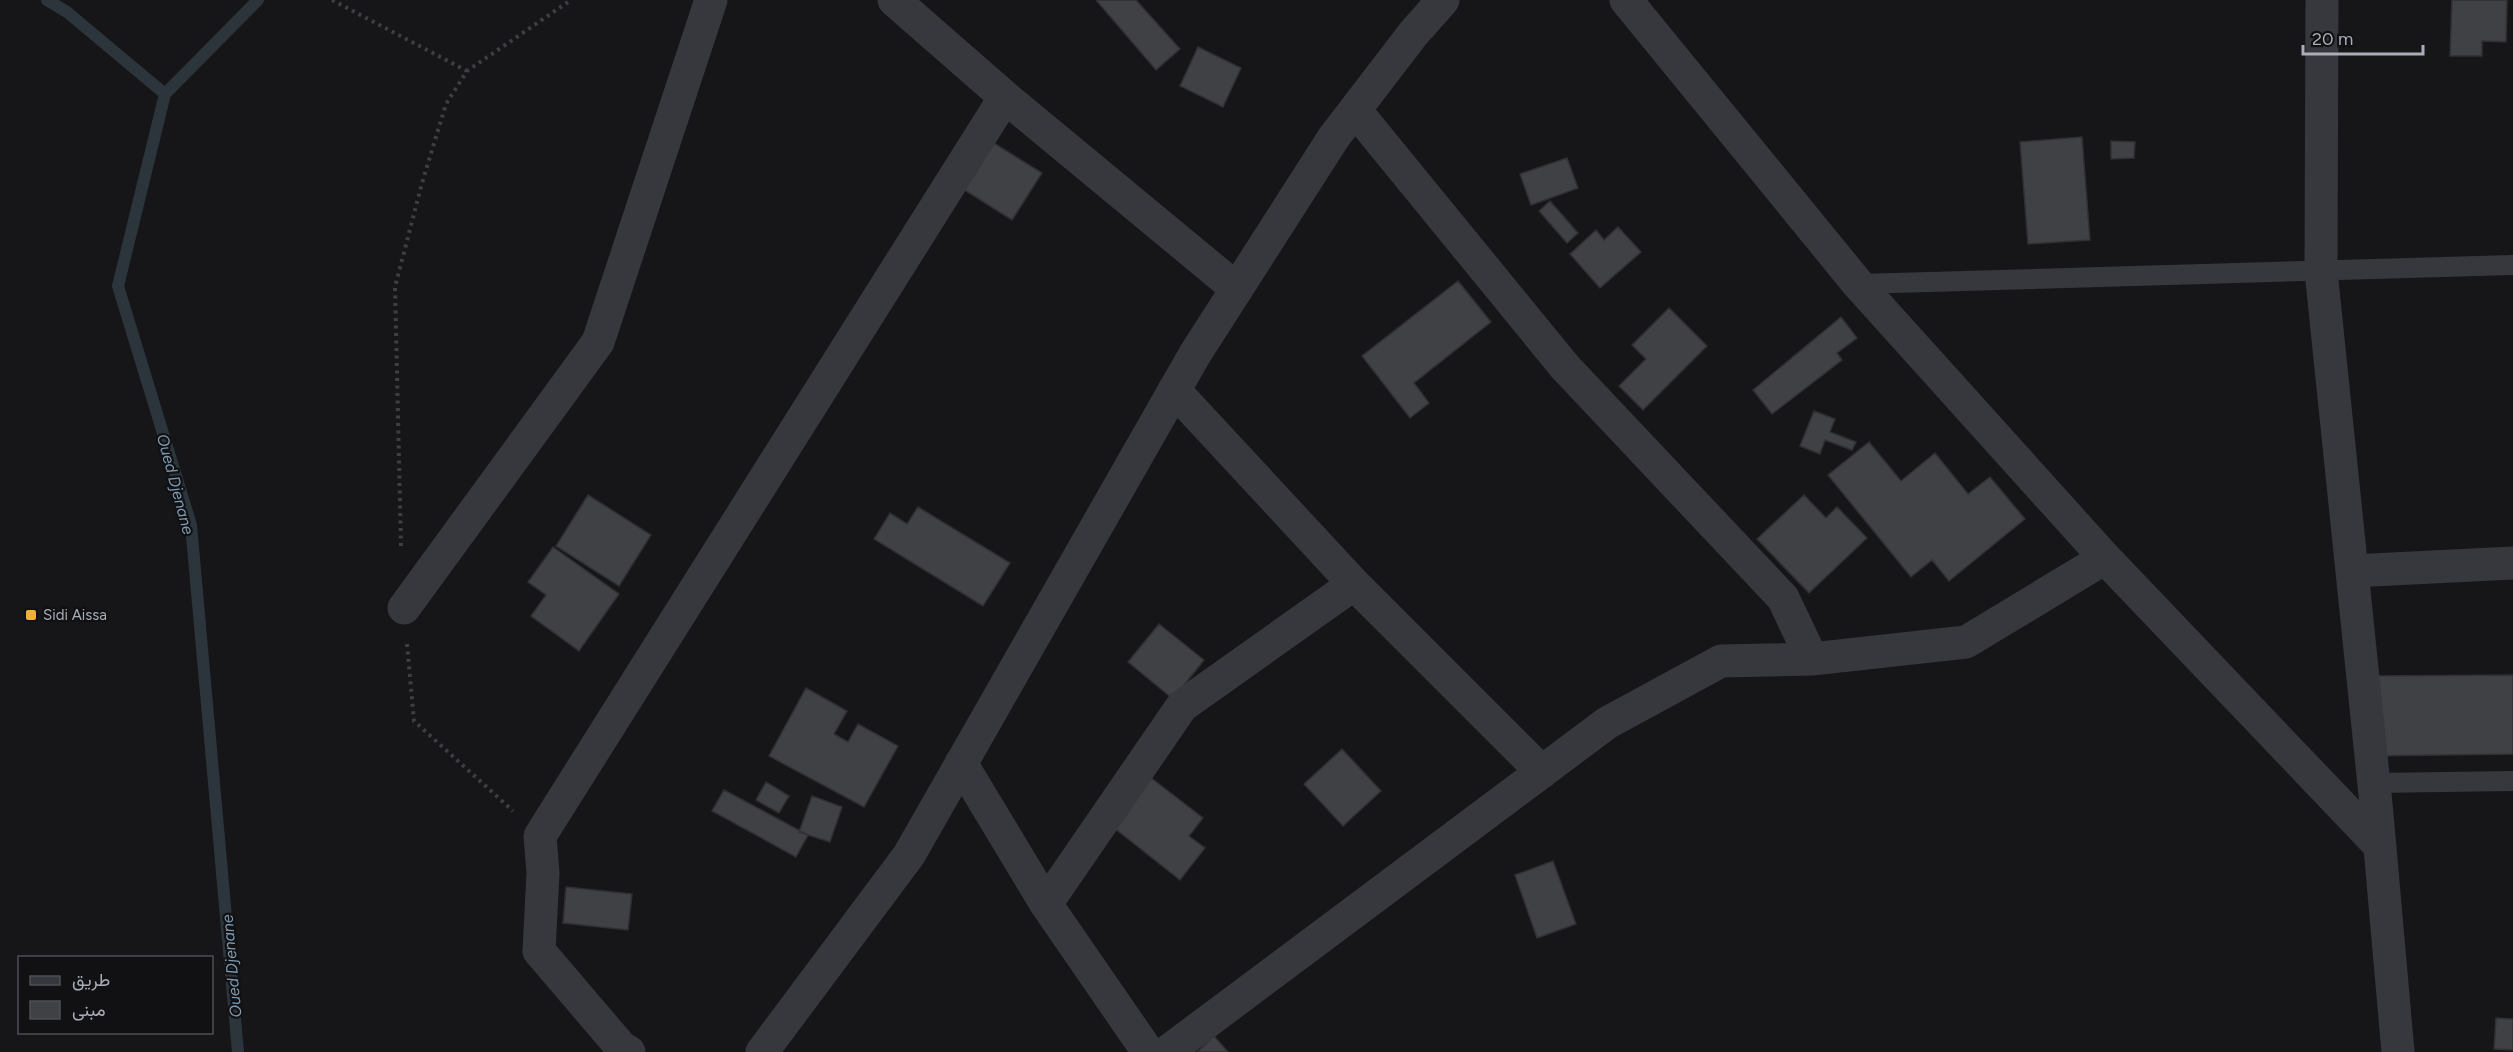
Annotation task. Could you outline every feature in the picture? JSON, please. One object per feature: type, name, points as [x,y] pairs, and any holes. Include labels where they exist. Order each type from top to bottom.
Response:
[{"type":"street","points":[[404,608],[598,342],[711,0]]},
{"type":"street","points":[[894,0],[1005,97],[1237,289]]},
{"type":"street","points":[[762,1052],[909,855],[1174,390],[1334,137],[1413,34],[1443,0]]},
{"type":"street","points":[[1626,0],[1858,284],[2105,558],[2380,846]]},
{"type":"street","points":[[2322,0],[2321,271],[2374,783],[2398,1052]]},
{"type":"street","points":[[629,1052],[621,1047],[539,951],[543,873],[540,836],[1005,97]]},
{"type":"street","points":[[1355,110],[1565,367],[1783,598],[1812,659]]},
{"type":"street","points":[[1174,390],[1354,585],[1542,771]]},
{"type":"street","points":[[1167,1052],[1607,723],[1721,661],[1812,659],[1966,642],[2105,558]]},
{"type":"street","points":[[2352,572],[2513,563]]},
{"type":"street","points":[[1046,904],[1182,706],[1354,585]]},
{"type":"street","points":[[961,763],[1046,904],[1148,1052]]},
{"type":"lane","points":[[1858,284],[2513,265]]},
{"type":"lane","points":[[2374,783],[2513,781]]},
{"type":"path","points":[[540,836],[414,721],[404,608],[395,287],[422,183],[446,104],[467,71],[571,0]]},
{"type":"path","points":[[334,1],[467,71]]},
{"type":"building","points":[[1096,0],[1136,0],[1180,49],[1156,70]]},
{"type":"building","points":[[2452,0],[2507,0],[2506,42],[2482,41],[2482,56],[2450,56]]},
{"type":"building","points":[[1198,47],[1241,68],[1223,107],[1180,86]]},
{"type":"building","points":[[984,137],[1042,173],[1012,220],[955,184]]},
{"type":"building","points":[[2082,137],[2090,240],[2028,244],[2020,142]]},
{"type":"building","points":[[2111,141],[2135,142],[2134,158],[2111,159]]},
{"type":"building","points":[[1567,158],[1578,188],[1531,205],[1520,174]]},
{"type":"building","points":[[1550,201],[1578,233],[1567,243],[1539,211]]},
{"type":"building","points":[[1618,227],[1641,252],[1600,288],[1570,254],[1596,230],[1604,240]]},
{"type":"building","points":[[1458,281],[1491,322],[1414,383],[1429,403],[1410,418],[1362,356]]},
{"type":"building","points":[[1669,308],[1707,346],[1643,410],[1619,386],[1646,359],[1632,345]]},
{"type":"building","points":[[1841,317],[1857,338],[1837,353],[1842,360],[1772,414],[1753,390]]},
{"type":"building","points":[[1814,411],[1835,419],[1830,432],[1856,442],[1852,450],[1825,440],[1820,454],[1800,446]]},
{"type":"building","points":[[1869,442],[1901,481],[1935,453],[1968,494],[1990,477],[2025,519],[1949,581],[1932,560],[1911,577],[1828,475]]},
{"type":"building","points":[[588,495],[651,535],[619,586],[556,546]]},
{"type":"building","points":[[1804,495],[1826,518],[1837,507],[1867,538],[1809,593],[1757,539]]},
{"type":"building","points":[[918,507],[1010,563],[983,606],[874,539],[890,513],[907,524]]},
{"type":"building","points":[[553,547],[619,594],[579,651],[531,616],[546,595],[528,582]]},
{"type":"building","points":[[1159,624],[1204,660],[1173,699],[1128,662]]},
{"type":"building","points":[[2513,675],[2513,754],[2371,756],[2370,676]]},
{"type":"building","points":[[806,688],[847,711],[834,734],[848,742],[858,724],[898,746],[864,807],[769,756]]},
{"type":"building","points":[[1342,749],[1381,791],[1343,826],[1304,784]]},
{"type":"building","points":[[1146,774],[1203,818],[1189,836],[1205,848],[1180,880],[1108,823]]},
{"type":"building","points":[[766,782],[789,796],[779,813],[756,800]]},
{"type":"building","points":[[724,790],[808,835],[796,857],[712,811]]},
{"type":"building","points":[[812,796],[842,807],[830,842],[799,832]]},
{"type":"building","points":[[1553,861],[1576,924],[1537,938],[1515,875]]},
{"type":"building","points":[[566,887],[632,894],[628,930],[563,923]]},
{"type":"building","points":[[2496,1018],[2513,1019],[2513,1050],[2494,1049]]},
{"type":"building","points":[[1214,1036],[1228,1052],[1197,1052]]},
{"type":"waterway","points":[[47,0],[67,12],[165,94]]},
{"type":"waterway","name":"Oued Djenane","points":[[238,1052],[191,525],[118,286],[165,94],[258,0]]},
{"type":"place","name":"Sidi Aissa","points":[[31,615]]}]
